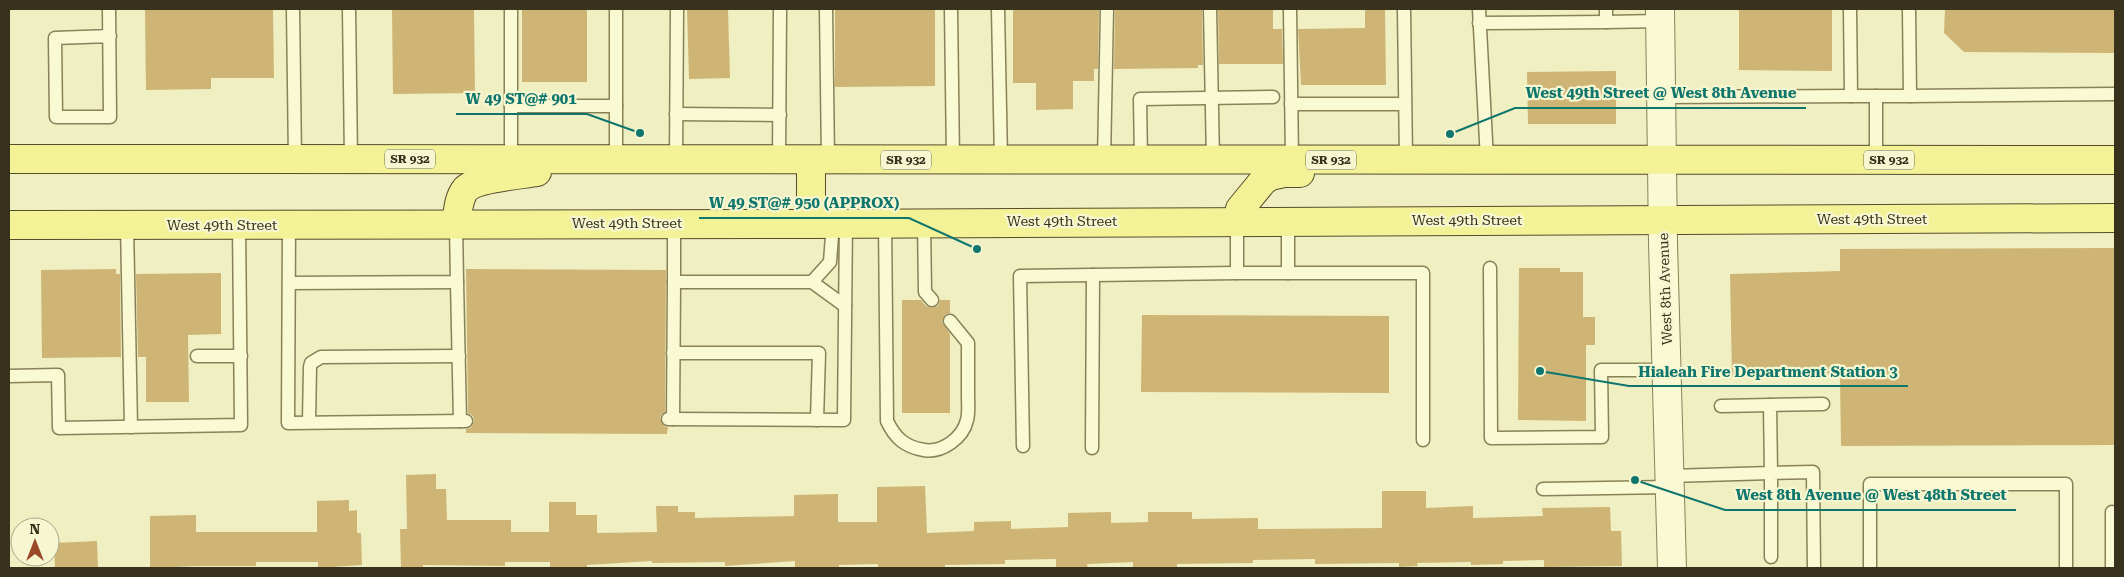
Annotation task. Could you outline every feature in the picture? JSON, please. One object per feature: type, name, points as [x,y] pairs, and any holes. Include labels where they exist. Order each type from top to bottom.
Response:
[{"type":"main road","name":"SR 932","points":[[9,159],[2115,160]]},
{"type":"main road","points":[[456,224],[460,199],[466,189],[477,182],[610,160]]},
{"type":"main road","points":[[820,160],[830,223]]},
{"type":"main road","points":[[1237,221],[1240,209],[1252,193],[1270,176],[1284,173],[1372,172],[1412,160]]},
{"type":"main road","name":"West 49th Street","points":[[9,225],[2115,218]]},
{"type":"street","name":"West 8th Avenue","points":[[1660,15],[1672,568]]},
{"type":"lane","points":[[109,9],[110,36],[110,117],[56,117],[55,38],[110,36]]},
{"type":"lane","points":[[293,9],[295,159]]},
{"type":"lane","points":[[349,9],[351,159]]},
{"type":"lane","points":[[511,9],[511,159]]},
{"type":"lane","points":[[610,160],[616,106],[616,9]]},
{"type":"lane","points":[[676,160],[677,9]]},
{"type":"lane","points":[[779,160],[780,9]]},
{"type":"lane","points":[[820,160],[826,9]]},
{"type":"lane","points":[[951,9],[953,160]]},
{"type":"lane","points":[[998,9],[1000,160]]},
{"type":"lane","points":[[1104,160],[1106,9]]},
{"type":"lane","points":[[1210,9],[1213,160]]},
{"type":"lane","points":[[1290,9],[1292,160]]},
{"type":"lane","points":[[1404,9],[1405,104],[1412,160]]},
{"type":"lane","points":[[1479,9],[1487,160]]},
{"type":"lane","points":[[1850,9],[1851,96]]},
{"type":"lane","points":[[1909,9],[1910,96]]},
{"type":"lane","points":[[1479,23],[1606,15],[1660,15]]},
{"type":"lane","points":[[1661,97],[2115,94]]},
{"type":"lane","points":[[1876,96],[1876,160]]},
{"type":"lane","points":[[1141,160],[1140,99],[1273,97]]},
{"type":"lane","points":[[1291,104],[1405,104]]},
{"type":"lane","points":[[511,106],[616,106]]},
{"type":"lane","points":[[676,114],[780,115]]},
{"type":"lane","points":[[1237,221],[1237,273]]},
{"type":"lane","points":[[1288,221],[1288,273]]},
{"type":"lane","points":[[885,222],[887,421],[893,433],[902,443],[914,449],[928,451],[941,448],[952,442],[962,432],[967,420],[968,343],[950,322]]},
{"type":"lane","points":[[924,222],[925,292],[932,300]]},
{"type":"lane","points":[[674,223],[673,352],[670,418],[844,420],[845,306],[830,223]]},
{"type":"lane","points":[[812,282],[830,262],[830,223]]},
{"type":"lane","points":[[9,376],[58,375],[58,428],[242,425],[239,224]]},
{"type":"lane","points":[[289,224],[288,423],[463,421],[459,356],[456,224]]},
{"type":"lane","points":[[127,225],[131,427]]},
{"type":"lane","points":[[1490,268],[1491,438],[1602,438],[1602,370],[1667,370]]},
{"type":"lane","points":[[1023,446],[1020,276],[1423,273],[1423,440]]},
{"type":"lane","points":[[1092,448],[1094,275]]},
{"type":"lane","points":[[289,283],[457,282]]},
{"type":"lane","points":[[674,282],[812,282],[845,306]]},
{"type":"lane","points":[[673,352],[819,353],[817,420]]},
{"type":"lane","points":[[197,356],[241,356]]},
{"type":"lane","points":[[308,422],[310,367],[316,358],[320,356],[459,356]]},
{"type":"lane","points":[[1721,406],[1823,404]]},
{"type":"lane","points":[[1770,405],[1771,557]]},
{"type":"lane","points":[[1543,489],[1670,482],[1771,473],[1813,472],[1814,568]]},
{"type":"lane","points":[[1870,568],[1870,484],[2066,484],[2066,568]]},
{"type":"lane","points":[[2112,512],[2112,568]]},
{"type":"building","points":[[145,9],[273,9],[274,78],[211,78],[211,89],[146,90]]},
{"type":"building","points":[[392,9],[474,9],[475,93],[393,94]]},
{"type":"building","points":[[522,9],[587,9],[587,82],[522,82]]},
{"type":"building","points":[[687,9],[728,9],[730,78],[689,79]]},
{"type":"building","points":[[835,9],[935,9],[935,86],[835,87]]},
{"type":"building","points":[[1013,9],[1099,9],[1098,69],[1094,69],[1094,81],[1073,81],[1073,109],[1036,110],[1036,83],[1013,83]]},
{"type":"building","points":[[1115,9],[1202,9],[1203,65],[1198,65],[1198,68],[1114,69]]},
{"type":"building","points":[[1218,9],[1273,9],[1273,29],[1282,29],[1283,64],[1219,64]]},
{"type":"building","points":[[1365,9],[1385,9],[1386,85],[1301,85],[1298,29],[1365,28]]},
{"type":"building","points":[[1739,9],[1832,9],[1832,71],[1739,70]]},
{"type":"building","points":[[1945,9],[2115,9],[2115,53],[1964,52],[1944,33]]},
{"type":"building","points":[[1616,71],[1616,124],[1528,124],[1527,72]]},
{"type":"building","points":[[2115,248],[2115,445],[1841,446],[1840,375],[1732,377],[1730,274],[1840,271],[1840,249]]},
{"type":"building","points":[[1519,268],[1560,268],[1560,272],[1583,272],[1583,317],[1595,317],[1595,345],[1586,345],[1586,421],[1518,420]]},
{"type":"building","points":[[116,269],[116,274],[120,274],[121,357],[42,358],[41,270]]},
{"type":"building","points":[[466,269],[666,270],[665,412],[661,415],[660,419],[664,426],[668,427],[667,434],[466,433],[466,429],[471,428],[474,421],[473,416],[468,413]]},
{"type":"building","points":[[221,273],[221,334],[188,335],[189,402],[146,402],[146,357],[138,357],[136,274]]},
{"type":"building","points":[[902,300],[921,300],[926,306],[933,308],[938,306],[940,300],[950,300],[950,313],[945,315],[942,322],[950,334],[950,413],[902,413]]},
{"type":"building","points":[[1142,315],[1389,316],[1389,393],[1141,392]]},
{"type":"building","points":[[436,474],[436,489],[446,489],[447,520],[511,520],[511,532],[549,532],[549,502],[576,502],[576,515],[597,515],[597,533],[657,532],[656,506],[678,506],[678,512],[695,512],[695,518],[794,516],[794,495],[838,494],[838,522],[877,522],[877,487],[925,486],[927,533],[974,531],[974,522],[1011,521],[1011,529],[1068,527],[1068,513],[1111,512],[1111,523],[1148,522],[1148,512],[1192,512],[1192,519],[1258,518],[1258,529],[1382,528],[1382,491],[1426,491],[1426,508],[1473,506],[1473,518],[1543,516],[1542,508],[1610,507],[1611,531],[1621,531],[1622,566],[1544,567],[1544,560],[1503,561],[1503,564],[1471,565],[1471,562],[1417,563],[1418,566],[1399,567],[1399,563],[1315,564],[1315,559],[1253,560],[1253,563],[1177,564],[1177,568],[1133,568],[1133,562],[1087,564],[1088,568],[1056,568],[1056,559],[1005,560],[1005,564],[945,565],[945,568],[878,568],[878,564],[839,565],[839,568],[795,568],[795,561],[725,566],[725,562],[652,563],[652,561],[587,565],[587,568],[550,568],[550,562],[505,562],[505,566],[423,565],[423,568],[401,568],[400,529],[407,529],[406,475]]},
{"type":"building","points":[[349,500],[349,511],[357,510],[357,533],[361,533],[362,565],[318,568],[318,562],[256,562],[256,566],[150,568],[150,516],[196,515],[196,532],[317,532],[317,501]]},
{"type":"building","points":[[97,541],[98,568],[55,568],[60,567],[60,543]]},
{"type":"place","name":"W 49 ST@# 901","points":[[640,133]]},
{"type":"place","name":"West 49th Street @ West 8th Avenue","points":[[1450,134]]},
{"type":"place","name":"W 49 ST@# 950 (APPROX)","points":[[977,249]]},
{"type":"place","name":"Hialeah Fire Department Station 3","points":[[1540,371]]},
{"type":"place","name":"West 8th Avenue @ West 48th Street","points":[[1635,480]]}]
